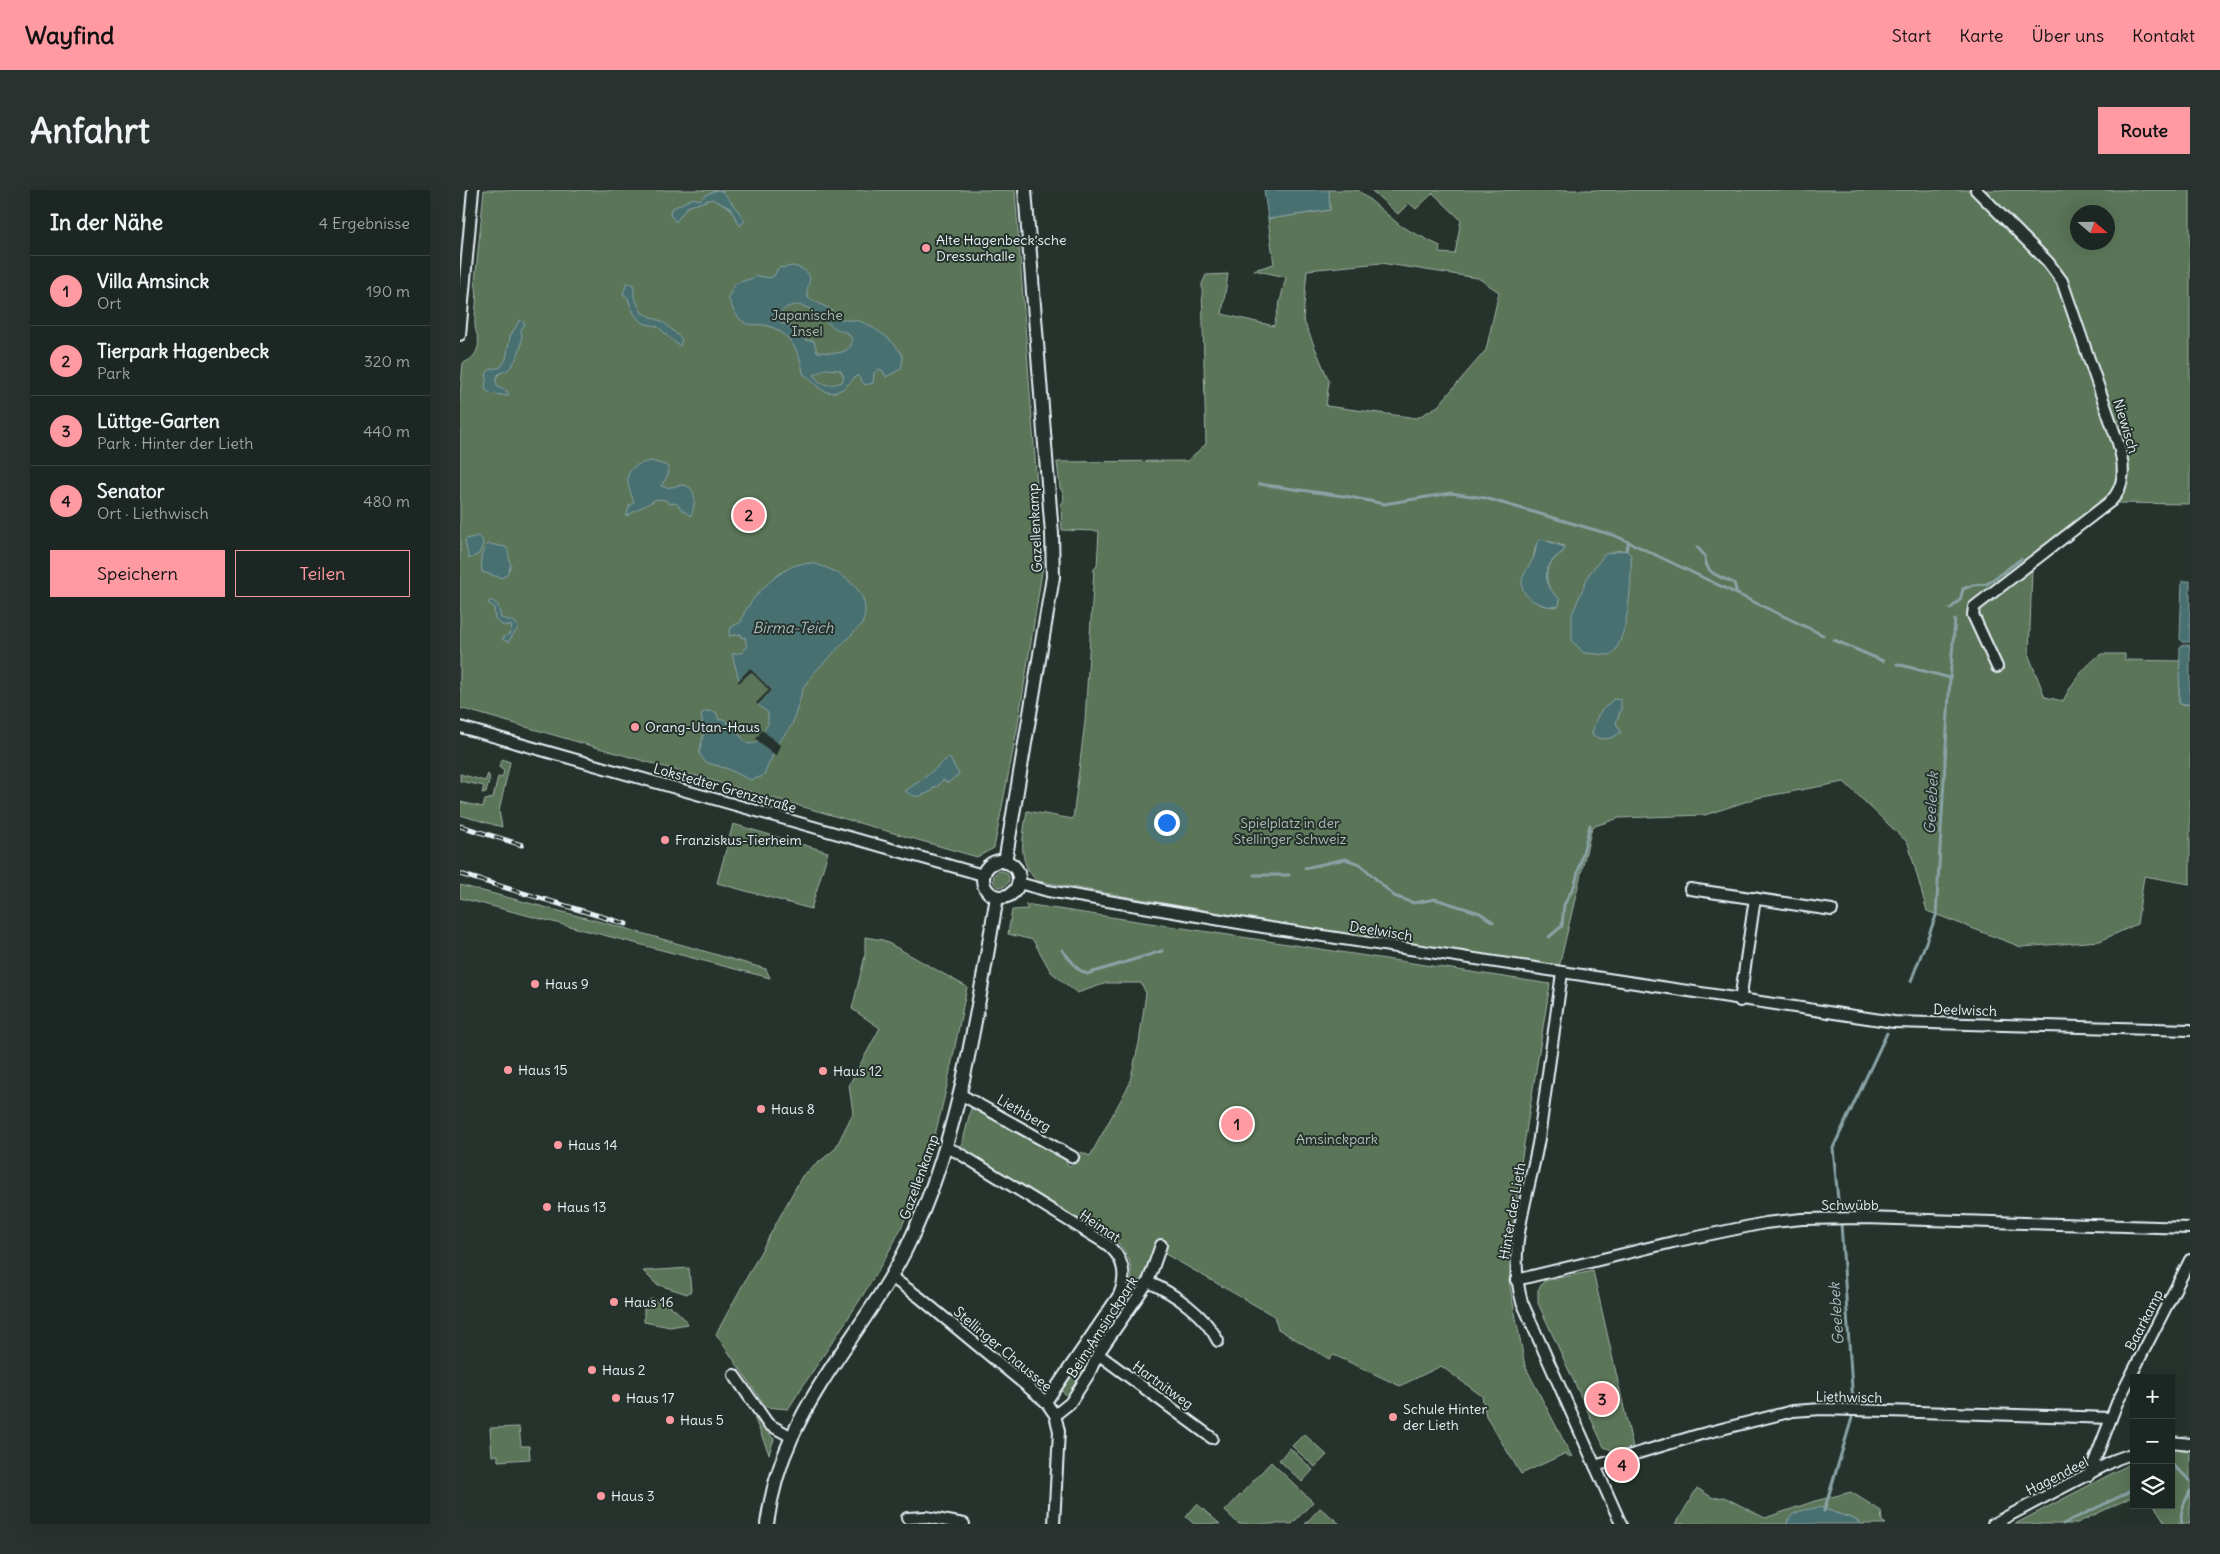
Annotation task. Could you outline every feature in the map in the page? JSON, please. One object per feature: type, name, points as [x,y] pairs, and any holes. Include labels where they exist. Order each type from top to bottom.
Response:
[{"type":"street","points":[[460,335],[474,190]]},
{"type":"street","name":"Gazellenkamp","points":[[1005,862],[1053,577],[1052,541],[1025,190]]},
{"type":"street","name":"Niewisch","points":[[1976,190],[2048,262],[2062,281],[2118,443],[2123,467],[2121,486],[2111,501],[1974,607],[1973,615],[1997,666]]},
{"type":"street","name":"Lokstedter Grenzstraße","points":[[460,727],[983,875]]},
{"type":"street","points":[[1005,862],[1016,870],[1019,883],[1011,894],[997,897],[990,894],[986,889],[983,875],[991,864],[1005,862]]},
{"type":"street","name":"Deelwisch","points":[[1019,883],[1048,891],[1263,927],[1740,1001],[1894,1022],[2190,1030]]},
{"type":"street","points":[[1690,889],[1832,910]]},
{"type":"street","name":"Gazellenkamp","points":[[767,1524],[775,1483],[792,1437],[812,1399],[891,1277],[915,1229],[946,1148],[960,1094],[997,897]]},
{"type":"street","points":[[1740,1001],[1755,898]]},
{"type":"street","name":"Hinter der Lieth","points":[[1562,973],[1538,1138],[1517,1240],[1516,1280],[1522,1302],[1621,1524]]},
{"type":"street","name":"Liethberg","points":[[960,1094],[1073,1157]]},
{"type":"street","name":"Heimat","points":[[946,1148],[957,1152],[1105,1243],[1112,1248],[1121,1261],[1124,1277],[1119,1295],[1046,1402]]},
{"type":"street","name":"Schwübb","points":[[1516,1280],[1710,1234],[1765,1223],[1802,1219],[1864,1218],[2190,1228]]},
{"type":"street","name":"Beim Amsinckpark","points":[[1055,1415],[1070,1403],[1098,1354],[1148,1282],[1161,1246]]},
{"type":"street","name":"Baarkamp","points":[[2089,1476],[2117,1403],[2190,1260]]},
{"type":"street","name":"Stellinger Chaussee","points":[[891,1277],[919,1297],[1046,1402],[1055,1415],[1059,1431],[1054,1524]]},
{"type":"street","points":[[1148,1282],[1172,1295],[1209,1325],[1218,1341]]},
{"type":"street","name":"Hartnitweg","points":[[1098,1354],[1212,1438]]},
{"type":"street","points":[[734,1376],[768,1424],[792,1437]]},
{"type":"street","name":"Liethwisch","points":[[1595,1466],[1698,1435],[1793,1411],[1822,1409],[2111,1418]]},
{"type":"street","points":[[2175,1442],[2190,1444]]},
{"type":"street","name":"Hagendeel","points":[[1993,1524],[2089,1476],[2117,1459],[2130,1454]]},
{"type":"street","points":[[907,1518],[926,1517],[964,1524]]},
{"type":"green space","name":"Japanische Insel","points":[[484,190],[1015,190],[1043,566],[1017,730],[994,848],[977,857],[460,708],[460,395],[463,363],[473,356],[479,344],[475,326],[477,293],[475,282]]},
{"type":"green space","name":"Spielplatz in der Stellinger Schweiz","points":[[1329,190],[1358,190],[1402,227],[1440,246],[1439,253],[1455,254],[1461,220],[1433,193],[1416,209],[1409,203],[1398,214],[1371,190],[2190,190],[2190,504],[2119,503],[2032,569],[2029,656],[2045,697],[2063,701],[2079,675],[2101,654],[2125,654],[2125,660],[2180,661],[2179,704],[2190,705],[2190,884],[2144,876],[2137,924],[2100,941],[2021,947],[1927,911],[1908,843],[1844,782],[1757,798],[1705,815],[1619,818],[1592,827],[1559,967],[1284,924],[1037,881],[1030,873],[1024,857],[1023,839],[1027,811],[1073,819],[1085,721],[1094,569],[1097,566],[1099,531],[1062,530],[1061,505],[1064,500],[1060,488],[1057,462],[1187,461],[1206,444],[1202,284],[1206,275],[1228,274],[1222,314],[1274,326],[1286,277],[1254,270],[1274,264],[1268,219],[1330,210]],"holes":[[[1381,263],[1478,278],[1499,292],[1486,350],[1438,406],[1417,418],[1326,406],[1329,381],[1303,319],[1307,270]],[[1545,540],[1564,546],[1563,552],[1551,563],[1546,575],[1549,587],[1560,599],[1556,607],[1541,605],[1524,575],[1533,559],[1536,545]],[[1626,550],[1631,555],[1630,586],[1620,639],[1614,551]],[[1609,706],[1621,709],[1616,723],[1601,711]]]},
{"type":"green space","points":[[502,759],[510,762],[499,811],[502,827],[460,815],[460,802],[483,807],[485,800],[493,798],[498,777],[502,778],[504,771],[499,767]]},
{"type":"green space","points":[[460,774],[485,781],[488,774],[490,778],[486,792],[482,793],[484,786],[460,781]]},
{"type":"green space","points":[[733,824],[828,852],[811,909],[717,883]]},
{"type":"green space","points":[[998,871],[1004,871],[1009,876],[1007,885],[998,887],[993,882],[993,876]]},
{"type":"green space","points":[[460,885],[624,928],[766,969],[770,978],[460,898]]},
{"type":"green space","name":"Amsinckpark","points":[[1025,904],[1550,984],[1519,1175],[1509,1281],[1525,1366],[1572,1457],[1564,1454],[1521,1474],[1486,1416],[1482,1396],[1441,1366],[1400,1386],[1334,1355],[1329,1359],[1278,1329],[1274,1316],[1167,1255],[1154,1251],[1145,1273],[1093,1352],[1084,1371],[1068,1396],[1060,1390],[1129,1292],[1131,1266],[1129,1260],[1118,1243],[961,1149],[971,1108],[1064,1159],[1069,1166],[1079,1161],[1081,1152],[1090,1156],[1129,1085],[1139,1043],[1146,993],[1141,983],[1107,983],[1077,993],[1051,972],[1033,940],[1008,934],[1012,910],[1028,909]]},
{"type":"green space","points":[[865,937],[883,940],[967,987],[947,1085],[921,1181],[894,1242],[882,1264],[788,1409],[766,1407],[716,1334],[802,1176],[835,1149],[853,1113],[849,1085],[880,1028],[852,1009],[865,956]]},
{"type":"green space","points":[[689,1268],[691,1291],[687,1294],[656,1284],[643,1271]]},
{"type":"green space","points":[[1593,1271],[1633,1448],[1616,1452],[1604,1447],[1538,1303],[1538,1290],[1544,1281]]},
{"type":"green space","points":[[652,1299],[673,1308],[688,1324],[670,1327],[644,1322],[644,1302]]},
{"type":"green space","points":[[754,1417],[774,1439],[769,1454]]},
{"type":"green space","points":[[519,1427],[521,1446],[529,1446],[530,1459],[498,1461],[498,1455],[492,1456],[490,1428]]},
{"type":"green space","points":[[1304,1434],[1327,1455],[1315,1467],[1292,1446]]},
{"type":"green space","points":[[1290,1448],[1313,1470],[1302,1482],[1279,1460]]},
{"type":"green space","points":[[2175,1449],[2190,1451],[2190,1524],[2166,1524],[2157,1509],[2175,1509]]},
{"type":"green space","points":[[1271,1462],[1313,1502],[1292,1524],[1239,1524],[1225,1511]]},
{"type":"green space","points":[[2130,1464],[2130,1498],[2075,1524],[2015,1524]]},
{"type":"green space","points":[[1697,1488],[1713,1498],[1724,1497],[1765,1518],[1815,1501],[1851,1492],[1881,1511],[1882,1521],[1886,1524],[1861,1524],[1854,1519],[1819,1507],[1788,1519],[1787,1524],[1676,1524]]},
{"type":"green space","points":[[1197,1504],[1220,1524],[1194,1524],[1186,1517]]},
{"type":"green space","points":[[1320,1508],[1340,1524],[1305,1524]]},
{"type":"water","points":[[717,190],[725,194],[745,220],[740,226],[730,208],[712,199],[687,207],[676,222],[670,215],[671,209],[693,198],[700,200],[705,195]]},
{"type":"water","points":[[1264,190],[1329,190],[1330,210],[1268,219]]},
{"type":"water","points":[[794,266],[802,269],[807,273],[810,280],[807,293],[808,298],[830,309],[839,319],[859,321],[871,326],[885,336],[901,353],[903,358],[901,369],[886,377],[883,371],[879,369],[874,373],[873,383],[865,385],[856,376],[839,391],[829,392],[818,387],[803,374],[796,350],[786,336],[772,327],[751,325],[742,321],[736,315],[728,297],[735,284],[758,276],[770,278],[774,276],[778,268]],"holes":[[[794,305],[810,309],[832,326],[848,333],[852,339],[851,346],[839,353],[817,352],[814,341],[805,340],[789,325],[782,324],[778,318],[784,309]],[[825,369],[840,370],[844,377],[842,382],[830,385],[820,382],[814,375]]]},
{"type":"water","points":[[627,282],[634,286],[634,297],[642,313],[663,322],[682,339],[680,346],[658,327],[646,324],[636,317],[628,298],[623,294]]},
{"type":"water","points":[[520,320],[525,324],[521,330],[522,340],[517,356],[512,366],[499,374],[496,380],[498,387],[508,392],[508,396],[489,393],[485,389],[487,372],[501,367],[506,359],[510,336]]},
{"type":"water","points":[[651,461],[668,467],[668,475],[661,486],[681,485],[691,488],[694,496],[694,507],[691,516],[676,503],[669,504],[666,500],[657,499],[626,516],[630,505],[634,503],[628,482],[630,471],[634,467]]},
{"type":"water","points":[[478,536],[482,539],[483,544],[479,554],[469,559],[466,539]]},
{"type":"water","points":[[1541,539],[1565,549],[1549,565],[1547,571],[1547,581],[1552,591],[1560,599],[1559,606],[1542,605],[1531,599],[1523,590],[1523,577],[1534,556],[1536,544]]},
{"type":"water","points":[[489,544],[506,547],[509,554],[511,565],[507,574],[502,578],[482,572],[481,557],[485,546]]},
{"type":"water","points":[[1626,550],[1631,555],[1631,578],[1626,622],[1622,636],[1611,655],[1584,653],[1572,641],[1572,614],[1589,574],[1605,554]]},
{"type":"water","name":"Birma-Teich","points":[[812,563],[843,577],[859,592],[864,602],[865,612],[862,624],[812,675],[804,686],[792,725],[778,743],[765,773],[761,777],[750,780],[728,769],[705,762],[699,753],[704,731],[701,714],[706,711],[716,712],[719,720],[724,719],[748,744],[756,743],[768,724],[768,713],[758,705],[772,690],[751,669],[739,680],[732,654],[744,652],[743,649],[747,648],[745,637],[742,638],[741,634],[729,636],[731,627],[741,622],[749,605],[773,579],[792,567]]},
{"type":"water","points":[[2182,581],[2190,581],[2190,642],[2183,642],[2180,639]]},
{"type":"water","points":[[491,600],[498,605],[501,618],[515,622],[518,628],[508,642],[502,639],[510,633],[512,626],[502,625],[495,619],[494,607],[488,603]]},
{"type":"water","points":[[2190,645],[2190,704],[2179,704],[2180,647]]},
{"type":"water","points":[[1613,699],[1621,700],[1621,709],[1616,723],[1621,732],[1607,739],[1592,735],[1594,725],[1602,709]]},
{"type":"water","points":[[949,757],[959,774],[948,783],[943,780],[932,791],[921,796],[915,796],[905,791],[924,778]]},
{"type":"water","points":[[1819,1507],[1854,1519],[1861,1524],[1787,1524],[1788,1519],[1795,1513]]},
{"type":"pier","points":[[750,668],[772,690],[758,705],[756,703],[769,690],[751,672],[740,682],[737,682]]},
{"type":"pier","points":[[762,730],[780,745],[776,756],[756,739]]},
{"type":"waterway","points":[[1259,484],[1350,497],[1384,504],[1451,493],[1485,498],[1616,536],[1823,635]]},
{"type":"waterway","points":[[1626,550],[1629,542]]},
{"type":"waterway","points":[[1697,547],[1705,556],[1707,567],[1710,571],[1734,583],[1737,594]]},
{"type":"waterway","points":[[1950,609],[1960,600],[1963,589],[1973,585],[1987,584],[2021,559]]},
{"type":"waterway","points":[[1950,678],[1955,620]]},
{"type":"waterway","points":[[1834,640],[1883,661]]},
{"type":"waterway","name":"Geelebek","points":[[1897,664],[1950,678],[1936,916],[1911,981]]},
{"type":"waterway","points":[[1549,937],[1562,926],[1564,905],[1575,884],[1590,825]]},
{"type":"waterway","name":"Geelebek","points":[[1305,868],[1345,859],[1360,864],[1394,896],[1414,903],[1435,899],[1480,913],[1493,922]]},
{"type":"waterway","points":[[1254,875],[1289,875]]},
{"type":"waterway","points":[[1062,950],[1078,969],[1087,974],[1162,951]]},
{"type":"waterway","name":"Geelebek","points":[[1839,1210],[1833,1148],[1887,1033]]},
{"type":"waterway","name":"Geelebek","points":[[1841,1223],[1853,1403]]},
{"type":"waterway","name":"Geelebek","points":[[1824,1511],[1852,1418]]},
{"type":"waterway","points":[[2175,1467],[2190,1480]]},
{"type":"waterway","points":[[2063,1524],[2130,1490]]},
{"type":"waterway","points":[[2182,1524],[2182,1511],[2190,1491]]},
{"type":"railway","points":[[460,826],[522,845]]},
{"type":"railway","points":[[460,874],[626,924]]},
{"type":"place","name":"Alte Hagenbeck’sche Dressurhalle","points":[[926,248]]},
{"type":"place","name":"Tierpark Hagenbeck","points":[[749,515]]},
{"type":"place","name":"Orang-Utan-Haus","points":[[635,727]]},
{"type":"place","name":"Franziskus-Tierheim","points":[[665,840]]},
{"type":"place","name":"Haus 9","points":[[535,984]]},
{"type":"place","name":"Haus 15","points":[[508,1070]]},
{"type":"place","name":"Haus 12","points":[[823,1071]]},
{"type":"place","name":"Haus 8","points":[[761,1109]]},
{"type":"place","name":"Villa Amsinck","points":[[1237,1124]]},
{"type":"place","name":"Haus 14","points":[[558,1145]]},
{"type":"place","name":"Haus 13","points":[[547,1207]]},
{"type":"place","name":"Haus 16","points":[[614,1302]]},
{"type":"place","name":"Haus 2","points":[[592,1370]]},
{"type":"place","name":"Haus 17","points":[[616,1398]]},
{"type":"place","name":"Lüttge-Garten","points":[[1602,1399]]},
{"type":"place","name":"Schule Hinter der Lieth","points":[[1393,1417]]},
{"type":"place","name":"Haus 5","points":[[670,1420]]},
{"type":"place","name":"Senator","points":[[1622,1465]]},
{"type":"place","name":"Haus 3","points":[[601,1496]]}]
